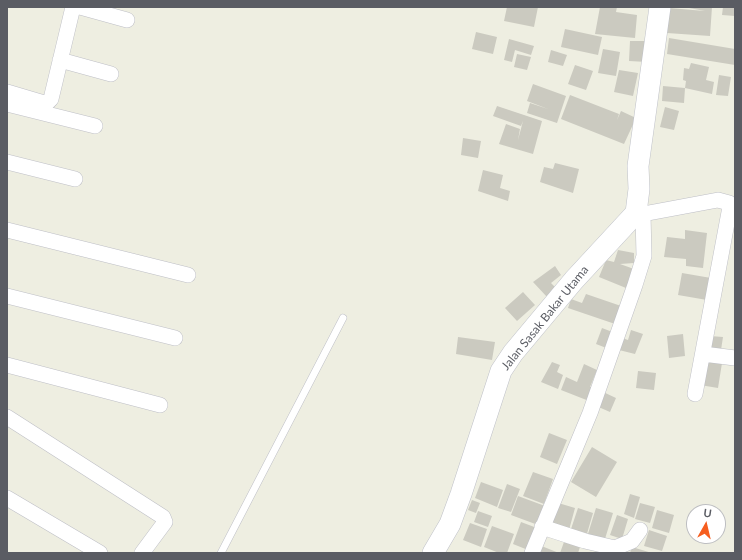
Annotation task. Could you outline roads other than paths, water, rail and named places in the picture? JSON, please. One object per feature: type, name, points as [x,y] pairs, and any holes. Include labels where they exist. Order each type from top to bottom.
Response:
[{"type":"main road","points":[[639,206],[638,166],[660,7]]},
{"type":"main road","name":"Jalan Sasak Bakar Utama","points":[[433,553],[450,524],[459,502],[500,371],[513,353],[574,280],[639,206]]},
{"type":"street","points":[[7,92],[44,103],[51,99],[73,7]]},
{"type":"street","points":[[80,7],[127,20]]},
{"type":"street","points":[[60,60],[111,74]]},
{"type":"street","points":[[7,104],[95,126]]},
{"type":"street","points":[[7,162],[75,179]]},
{"type":"street","points":[[532,553],[590,413],[644,256],[639,206],[718,200],[729,203],[730,207],[695,394]]},
{"type":"street","points":[[7,230],[188,275]]},
{"type":"street","points":[[7,296],[175,338]]},
{"type":"street","points":[[703,354],[735,358]]},
{"type":"street","points":[[7,365],[160,405]]},
{"type":"street","points":[[7,417],[163,517],[165,522],[142,553]]},
{"type":"street","points":[[7,498],[100,553]]},
{"type":"street","points":[[542,527],[585,541],[615,548],[632,541],[640,530]]},
{"type":"lane","points":[[221,553],[343,318]]}]
